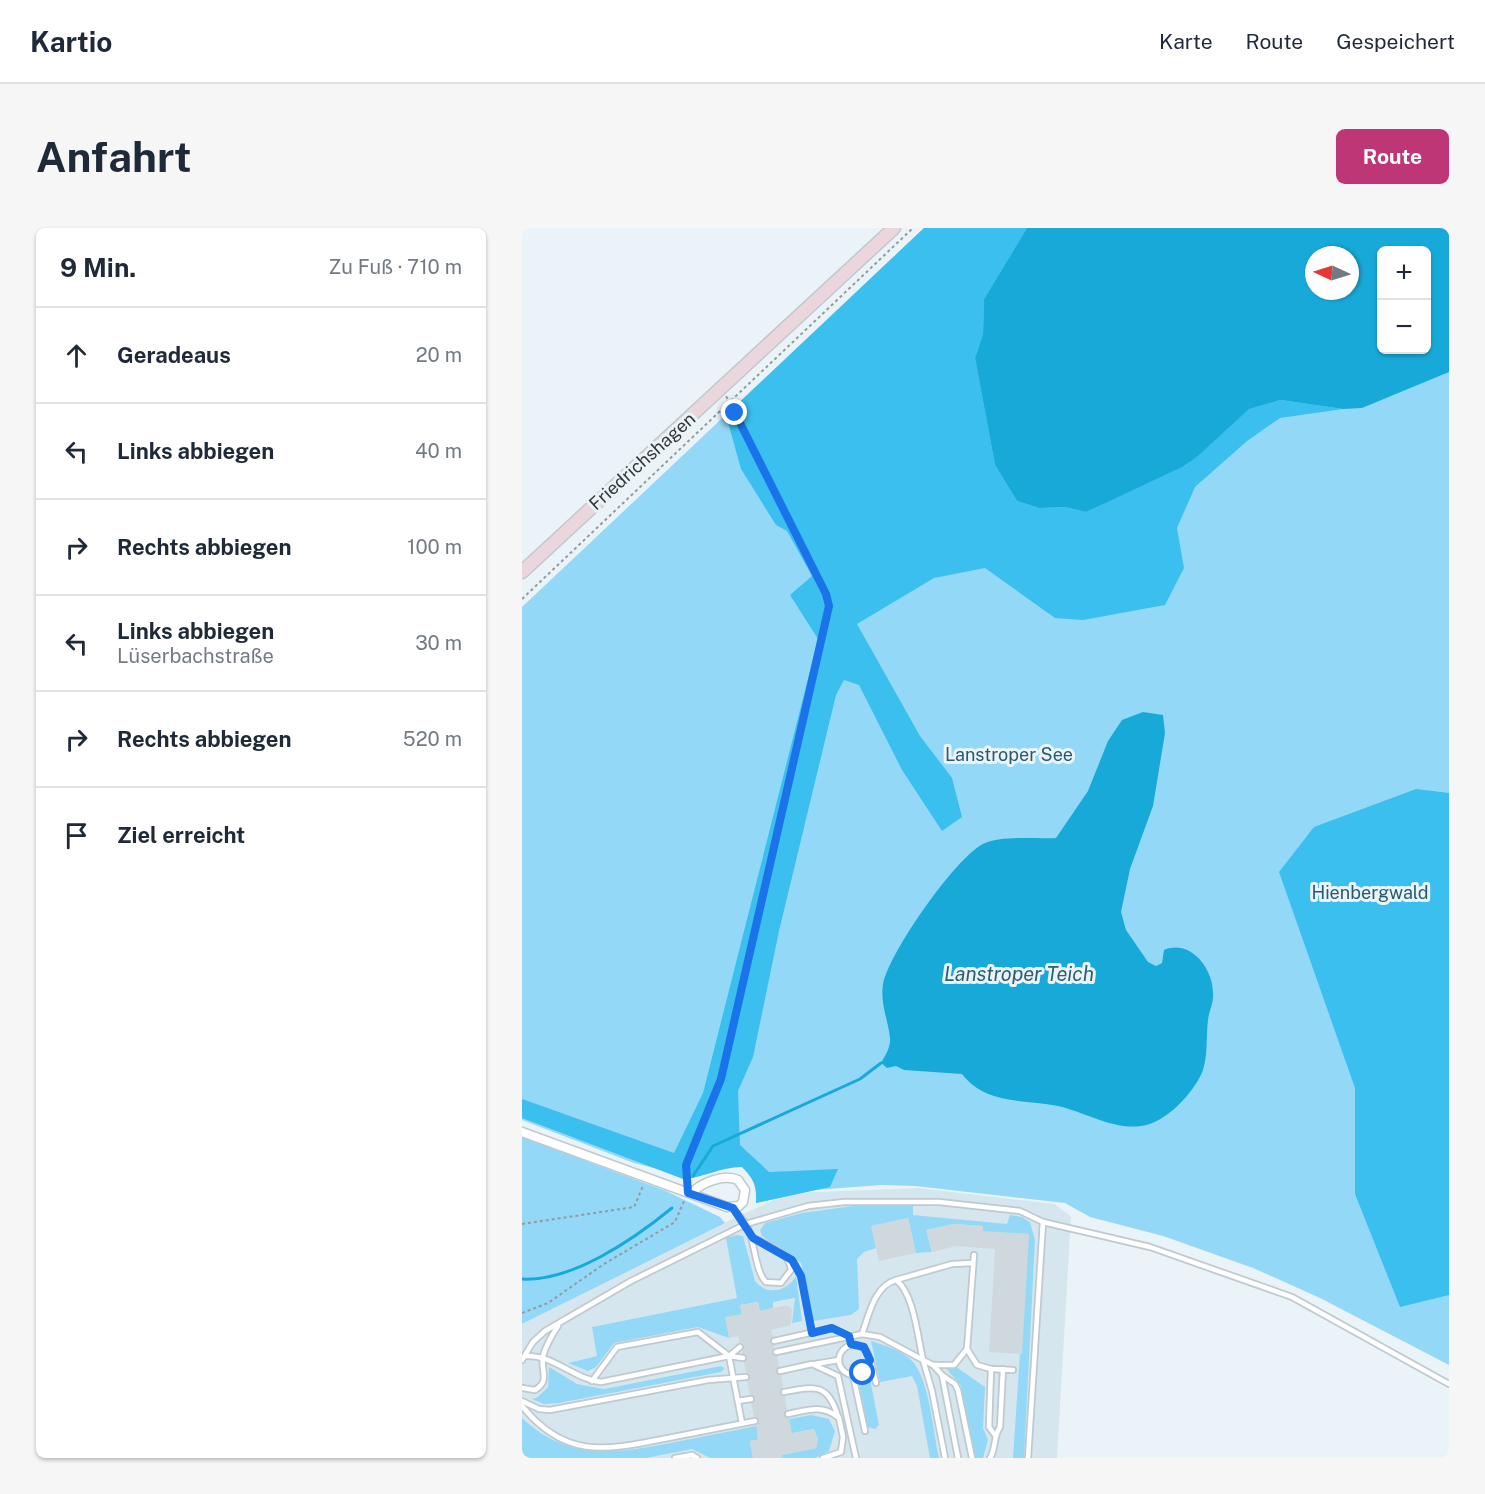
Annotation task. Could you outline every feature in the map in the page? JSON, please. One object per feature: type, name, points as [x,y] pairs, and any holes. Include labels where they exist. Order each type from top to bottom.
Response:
[{"type":"main road","name":"Friedrichshagen","points":[[522,572],[894,228]]},
{"type":"street","points":[[522,1132],[646,1178],[689,1193],[733,1208],[739,1206],[745,1196],[744,1186],[734,1178],[713,1181],[698,1186],[689,1193]]},
{"type":"lane","points":[[523,1357],[537,1336],[631,1281],[746,1224],[808,1206],[891,1201],[939,1202],[1020,1211],[1043,1222],[1150,1247],[1292,1297],[1449,1384]]},
{"type":"lane","points":[[733,1208],[746,1224],[753,1238],[760,1275],[766,1282],[776,1284],[786,1280],[790,1270],[788,1260]]},
{"type":"lane","points":[[1028,1458],[1043,1222]]},
{"type":"lane","points":[[753,1238],[780,1252],[788,1260],[792,1260],[801,1276],[812,1333]]},
{"type":"lane","points":[[933,1365],[954,1365],[967,1349],[974,1255]]},
{"type":"lane","points":[[862,1334],[874,1301],[888,1282],[952,1264],[973,1263]]},
{"type":"lane","points":[[896,1280],[903,1285],[911,1307],[922,1360],[932,1391],[945,1458]]},
{"type":"lane","points":[[522,1388],[535,1390],[542,1384],[545,1375],[542,1358],[559,1323]]},
{"type":"lane","points":[[774,1341],[832,1328],[849,1336]]},
{"type":"lane","points":[[592,1382],[616,1347],[698,1332],[729,1356],[742,1423]]},
{"type":"lane","points":[[776,1352],[862,1334],[880,1338],[933,1365],[955,1384],[958,1390],[972,1458]]},
{"type":"lane","points":[[849,1336],[851,1344]]},
{"type":"lane","points":[[851,1344],[864,1347],[869,1355],[876,1383]]},
{"type":"lane","points":[[851,1344],[842,1351],[839,1360],[844,1371],[853,1375],[867,1370],[869,1355]]},
{"type":"lane","points":[[729,1356],[740,1347]]},
{"type":"lane","points":[[967,1349],[977,1365],[991,1369],[1012,1370]]},
{"type":"lane","points":[[523,1357],[542,1358],[592,1382],[729,1356],[743,1359]]},
{"type":"lane","points":[[780,1371],[839,1360]]},
{"type":"lane","points":[[812,1364],[833,1372],[840,1382],[856,1458]]},
{"type":"lane","points":[[991,1369],[989,1427],[995,1435]]},
{"type":"lane","points":[[990,1458],[993,1453],[995,1435],[1000,1427],[1003,1369]]},
{"type":"lane","points":[[853,1375],[865,1431]]},
{"type":"lane","points":[[942,1375],[958,1458]]},
{"type":"lane","points":[[522,1401],[539,1409],[550,1410],[708,1380],[734,1380],[746,1377]]},
{"type":"lane","points":[[784,1392],[811,1387],[825,1391],[834,1402],[843,1437],[842,1452],[838,1458]]},
{"type":"lane","points":[[738,1401],[750,1399]]},
{"type":"lane","points":[[522,1406],[544,1432],[568,1444],[595,1451],[755,1421]]},
{"type":"lane","points":[[788,1414],[817,1408],[826,1409],[839,1419]]},
{"type":"lane","points":[[823,1458],[842,1452]]},
{"type":"lane","points":[[675,1458],[692,1455],[697,1458]]},
{"type":"path","points":[[522,599],[913,228]]},
{"type":"path","points":[[522,1313],[548,1303],[604,1264],[675,1222],[689,1193],[686,1165],[721,1079],[829,606],[826,594],[730,402]]},
{"type":"path","points":[[522,1224],[634,1207],[646,1178]]},
{"type":"shaded area","points":[[919,1188],[1054,1204],[1071,1216],[1057,1458],[522,1458],[522,1324],[706,1231],[789,1193]]},
{"type":"green space","name":"Lanstroper See","points":[[924,228],[1449,228],[1449,1365],[1320,1298],[1253,1268],[1163,1236],[1090,1217],[1065,1203],[915,1186],[881,1185],[815,1190],[756,1203],[754,1183],[742,1167],[725,1167],[693,1178],[634,1163],[522,1120],[522,607]]},
{"type":"green space","points":[[924,228],[1027,228],[984,299],[983,334],[975,358],[995,465],[1017,501],[1039,508],[1065,507],[1086,512],[1198,456],[1248,409],[1281,400],[1343,409],[1280,418],[1247,441],[1195,487],[1177,528],[1184,568],[1165,605],[1083,620],[1055,618],[985,568],[934,578],[857,624],[920,736],[952,778],[962,817],[942,831],[902,770],[859,685],[844,680],[836,695],[779,931],[753,1057],[738,1091],[740,1145],[769,1172],[838,1169],[830,1187],[756,1203],[754,1183],[742,1167],[683,1179],[522,1118],[522,1099],[674,1153],[703,1093],[818,639],[790,595],[812,576],[787,531],[776,525],[741,469],[726,415]]},
{"type":"green space","name":"Hienbergwald","points":[[1416,789],[1449,793],[1449,1295],[1400,1307],[1355,1194],[1355,1088],[1279,872],[1314,827]]},
{"type":"green space","points":[[522,1137],[666,1191],[720,1217],[725,1223],[522,1324]]},
{"type":"green space","points":[[913,1205],[913,1215],[1007,1224],[1010,1215],[1022,1217],[1030,1222],[1035,1240],[1024,1458],[1013,1458],[1028,1234],[983,1232],[983,1226],[954,1224],[926,1230],[932,1252],[916,1253],[908,1218],[872,1226],[876,1248],[864,1252],[857,1259],[859,1309],[851,1315],[813,1321],[801,1263],[762,1236],[760,1230],[765,1223],[802,1213],[853,1206]]},
{"type":"green space","points":[[736,1235],[743,1236],[755,1281],[760,1286],[771,1290],[782,1289],[796,1276],[802,1321],[792,1323],[795,1298],[773,1302],[773,1308],[760,1311],[758,1302],[740,1305],[742,1314],[729,1338],[698,1327],[614,1343],[596,1367],[588,1371],[568,1363],[597,1356],[592,1327],[737,1298],[726,1238]]},
{"type":"green space","points":[[871,1341],[904,1355],[919,1371],[927,1394],[939,1458],[930,1458],[917,1386],[912,1376],[880,1382]]},
{"type":"green space","points":[[721,1366],[725,1368],[721,1372],[559,1403],[544,1404],[532,1399],[538,1397],[548,1387],[549,1367],[577,1384],[604,1389]]},
{"type":"green space","points":[[945,1367],[956,1367],[985,1387],[983,1428],[988,1440],[983,1458],[975,1458],[961,1386]]},
{"type":"green space","points":[[869,1374],[879,1425],[875,1429],[868,1427],[858,1380]]},
{"type":"green space","points":[[811,1415],[829,1419],[835,1431],[829,1451],[815,1458],[782,1458],[782,1455],[816,1448],[818,1439],[813,1429],[788,1434],[789,1419]]},
{"type":"green space","points":[[522,1418],[554,1440],[571,1447],[588,1450],[644,1448],[756,1426],[772,1433],[768,1438],[750,1441],[753,1458],[710,1458],[692,1449],[646,1458],[522,1458]]},
{"type":"water","points":[[1027,228],[1449,228],[1449,372],[1362,408],[1343,409],[1281,400],[1249,409],[1198,456],[1182,467],[1086,512],[1065,507],[1039,508],[1017,501],[995,465],[975,358],[983,334],[984,299]]},
{"type":"water","name":"Lanstroper Teich","points":[[1143,712],[1163,715],[1165,733],[1153,806],[1130,869],[1121,912],[1126,930],[1148,962],[1156,966],[1162,963],[1164,950],[1183,949],[1198,958],[1209,974],[1213,996],[1208,1020],[1206,1058],[1203,1070],[1193,1088],[1178,1106],[1160,1119],[1150,1124],[1131,1127],[1110,1123],[1058,1106],[994,1096],[982,1091],[962,1074],[904,1070],[896,1066],[887,1068],[881,1063],[890,1041],[883,984],[897,951],[925,908],[956,867],[983,844],[1008,838],[1056,838],[1088,791],[1108,741],[1122,720]]},
{"type":"building","points":[[908,1218],[916,1253],[879,1261],[871,1226]]},
{"type":"building","points":[[954,1224],[983,1226],[983,1231],[1029,1234],[1022,1354],[989,1352],[995,1249],[956,1246],[932,1252],[926,1230]]},
{"type":"building","points":[[758,1302],[760,1311],[787,1305],[792,1309],[791,1325],[771,1330],[773,1337],[770,1340],[775,1345],[772,1352],[777,1356],[779,1367],[776,1371],[781,1375],[783,1388],[780,1393],[785,1396],[787,1410],[784,1414],[789,1418],[792,1433],[814,1429],[818,1439],[816,1448],[782,1455],[782,1458],[753,1458],[750,1441],[758,1440],[756,1425],[759,1421],[754,1417],[751,1403],[755,1398],[750,1395],[747,1381],[750,1376],[746,1373],[744,1362],[747,1357],[742,1353],[744,1346],[740,1343],[738,1336],[729,1338],[725,1317],[742,1314],[740,1305]]},
{"type":"waterway","points":[[693,1176],[713,1146],[860,1079],[881,1063]]},
{"type":"waterway","points":[[522,1279],[561,1274],[581,1266],[640,1233],[672,1208]]},
{"type":"route","points":[[735,413],[826,594],[829,606],[721,1079],[686,1165],[688,1193],[733,1208],[746,1224],[753,1238],[780,1252],[788,1260],[792,1260],[801,1276],[812,1333],[832,1328],[849,1336],[851,1344],[864,1347],[870,1360],[867,1370],[863,1373]]}]
